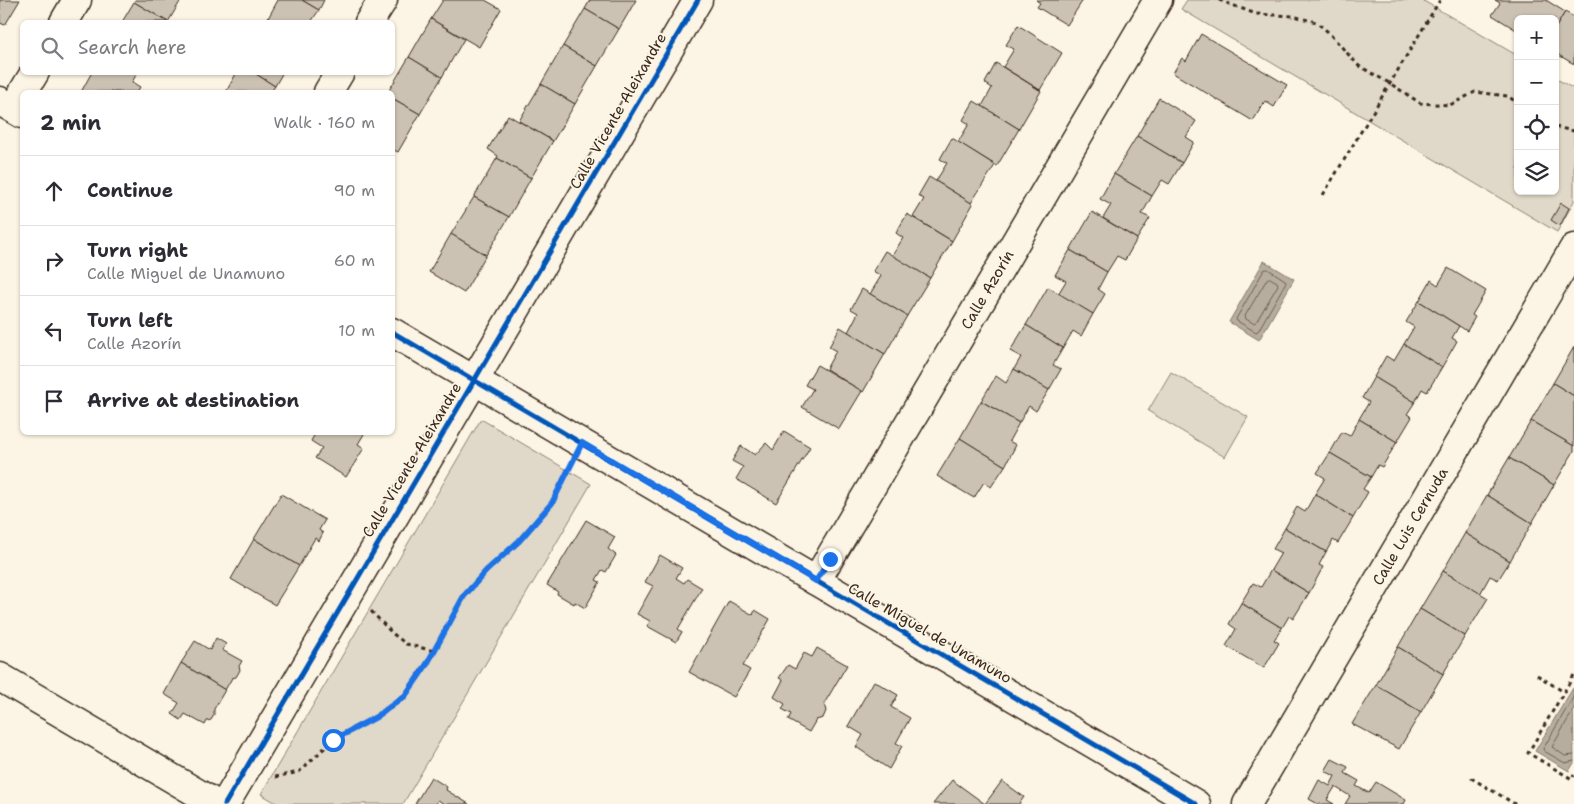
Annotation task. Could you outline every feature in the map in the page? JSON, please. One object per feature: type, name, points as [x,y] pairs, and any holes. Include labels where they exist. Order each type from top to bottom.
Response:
[{"type":"street","points":[[65,20],[77,0]]},
{"type":"street","points":[[370,20],[382,0]]},
{"type":"street","name":"Calle Vicente Aleixandre","points":[[230,794],[698,0]]},
{"type":"street","name":"Calle Azorín","points":[[816,581],[1158,0]]},
{"type":"street","points":[[24,90],[33,75]]},
{"type":"street","points":[[329,90],[338,75]]},
{"type":"street","name":"Calle Luis Cernuda","points":[[1247,804],[1574,248]]},
{"type":"street","name":"Calle Miguel de Unamuno","points":[[395,334],[1196,804]]},
{"type":"street","points":[[0,677],[216,804]]},
{"type":"path","points":[[1220,0],[1256,14],[1293,16],[1316,22],[1327,31],[1359,66],[1420,103],[1450,105],[1475,92],[1508,96],[1514,101]]},
{"type":"path","points":[[1323,195],[1440,0]]},
{"type":"path","points":[[1559,128],[1574,131]]},
{"type":"path","points":[[230,794],[299,772],[333,740],[376,717],[405,696],[427,664],[464,596],[486,571],[519,541],[552,503],[582,443]]},
{"type":"path","points":[[350,590],[392,633],[406,644],[434,651]]},
{"type":"path","points":[[1537,675],[1564,692]]},
{"type":"path","points":[[1574,675],[1528,753],[1572,779],[1574,775]]},
{"type":"path","points":[[1470,778],[1515,804]]},
{"type":"shaded area","points":[[1187,0],[1422,0],[1514,54],[1514,195],[1559,195],[1559,80],[1574,89],[1574,201],[1557,232],[1181,9]]},
{"type":"shaded area","points":[[1171,372],[1248,417],[1225,457],[1148,411]]},
{"type":"shaded area","points":[[481,419],[591,484],[403,804],[278,804],[261,794]]},
{"type":"water","points":[[1264,261],[1294,279],[1259,340],[1229,322]]},
{"type":"water","points":[[1573,688],[1574,763],[1569,771],[1535,751]]},
{"type":"building","points":[[0,0],[20,0],[5,25],[0,23]]},
{"type":"building","points":[[135,0],[181,0],[169,20],[165,20],[134,2]]},
{"type":"building","points":[[278,0],[302,0],[319,10],[312,20],[267,20]]},
{"type":"building","points":[[302,0],[324,0],[319,10]]},
{"type":"building","points":[[443,0],[485,0],[501,9],[479,47],[431,19]]},
{"type":"building","points":[[590,0],[636,0],[619,29],[585,9]]},
{"type":"building","points":[[1036,0],[1083,0],[1067,25],[1037,7],[1040,3]]},
{"type":"building","points":[[1495,0],[1546,0],[1565,12],[1559,22],[1559,15],[1514,15],[1514,29],[1492,15],[1500,3]]},
{"type":"building","points":[[134,2],[165,20],[123,20]]},
{"type":"building","points":[[585,9],[619,29],[597,66],[563,46]]},
{"type":"building","points":[[1565,12],[1574,17],[1574,64],[1559,55],[1559,22]]},
{"type":"building","points":[[431,19],[464,39],[442,77],[409,57]]},
{"type":"building","points":[[1018,25],[1062,53],[1040,90],[1003,67],[1014,49],[1006,45]]},
{"type":"building","points":[[1201,34],[1287,85],[1274,107],[1265,101],[1253,121],[1173,73],[1182,58],[1186,61]]},
{"type":"building","points":[[563,46],[597,66],[575,104],[541,84]]},
{"type":"building","points":[[409,57],[442,77],[420,114],[395,100],[395,90],[389,90]]},
{"type":"building","points":[[996,63],[1041,91],[1019,129],[982,106],[992,88],[985,83]]},
{"type":"building","points":[[90,75],[136,75],[132,82],[140,87],[138,90],[82,90]]},
{"type":"building","points":[[235,75],[258,75],[275,86],[272,90],[227,90]]},
{"type":"building","points":[[258,75],[281,75],[275,86]]},
{"type":"building","points":[[541,84],[575,104],[553,141],[519,121]]},
{"type":"building","points":[[1159,98],[1196,121],[1186,137],[1194,142],[1182,163],[1137,136]]},
{"type":"building","points":[[395,100],[420,114],[398,152],[395,150]]},
{"type":"building","points":[[974,101],[1019,129],[997,166],[958,142],[969,124],[963,120]]},
{"type":"building","points":[[508,115],[553,141],[531,178],[497,158],[498,156],[488,149]]},
{"type":"building","points":[[1137,136],[1182,163],[1169,184],[1162,180],[1152,196],[1114,174]]},
{"type":"building","points":[[952,138],[995,165],[971,203],[936,181],[947,163],[940,159]]},
{"type":"building","points":[[497,158],[531,178],[509,217],[474,197]]},
{"type":"building","points":[[1114,174],[1152,196],[1142,214],[1150,218],[1137,239],[1103,218],[1111,205],[1100,199]]},
{"type":"building","points":[[929,177],[973,204],[952,241],[913,217],[924,199],[918,196]]},
{"type":"building","points":[[474,197],[509,217],[486,255],[451,234]]},
{"type":"building","points":[[1561,203],[1569,208],[1560,226],[1551,220]]},
{"type":"building","points":[[1092,212],[1137,239],[1125,260],[1117,256],[1107,272],[1070,250]]},
{"type":"building","points":[[907,214],[952,241],[930,278],[892,256],[903,238],[896,233]]},
{"type":"building","points":[[451,234],[486,255],[464,293],[429,272]]},
{"type":"building","points":[[1070,250],[1107,272],[1098,289],[1105,294],[1093,314],[1058,294],[1066,281],[1055,275]]},
{"type":"building","points":[[885,251],[930,278],[907,316],[870,294],[881,276],[873,271]]},
{"type":"building","points":[[1448,268],[1486,291],[1472,315],[1475,317],[1467,331],[1419,301],[1431,280],[1438,285]]},
{"type":"building","points":[[1048,287],[1093,314],[1081,336],[1073,331],[1063,348],[1026,325]]},
{"type":"building","points":[[862,289],[907,316],[885,354],[848,332],[858,313],[851,309]]},
{"type":"building","points":[[1419,301],[1459,326],[1452,338],[1457,341],[1442,367],[1404,344],[1414,327],[1406,322]]},
{"type":"building","points":[[1026,325],[1063,348],[1053,365],[1061,369],[1049,390],[1014,369],[1021,357],[1010,351]]},
{"type":"building","points":[[840,327],[885,354],[863,392],[826,369],[836,351],[829,347]]},
{"type":"building","points":[[1404,344],[1442,367],[1427,392],[1422,389],[1415,402],[1374,377],[1386,356],[1394,361]]},
{"type":"building","points":[[1574,347],[1574,396],[1553,383]]},
{"type":"building","points":[[817,365],[862,391],[839,429],[802,407],[813,389],[805,385]]},
{"type":"building","points":[[1014,369],[1049,390],[1036,411],[1029,406],[1019,423],[981,401],[996,376],[1006,383]]},
{"type":"building","points":[[1374,377],[1415,402],[1407,414],[1412,417],[1397,442],[1359,419],[1369,402],[1362,398]]},
{"type":"building","points":[[1553,383],[1574,396],[1574,446],[1531,421]]},
{"type":"building","points":[[981,401],[1019,423],[1009,441],[1016,445],[1005,466],[960,438]]},
{"type":"building","points":[[1359,419],[1397,442],[1382,467],[1378,465],[1371,477],[1330,453],[1342,432],[1350,436]]},
{"type":"building","points":[[1531,421],[1574,446],[1574,451],[1554,485],[1509,458]]},
{"type":"building","points":[[784,431],[810,447],[776,503],[736,479],[743,467],[732,461],[741,446],[755,455],[766,443],[773,450]]},
{"type":"building","points":[[314,435],[363,435],[358,444],[364,448],[346,477],[315,458],[322,448],[311,441]]},
{"type":"building","points":[[960,438],[1005,466],[991,487],[984,482],[974,498],[937,476]]},
{"type":"building","points":[[1330,453],[1371,477],[1363,489],[1368,492],[1353,518],[1315,494],[1325,478],[1317,473]]},
{"type":"building","points":[[1509,458],[1554,485],[1532,523],[1487,495]]},
{"type":"building","points":[[281,494],[325,520],[319,530],[323,533],[319,541],[315,538],[299,566],[254,539]]},
{"type":"building","points":[[1315,494],[1353,518],[1338,543],[1333,540],[1326,552],[1285,528],[1297,507],[1305,512]]},
{"type":"building","points":[[1487,495],[1532,523],[1510,561],[1465,533]]},
{"type":"building","points":[[586,520],[615,537],[608,549],[616,555],[606,572],[602,570],[596,580],[600,582],[585,608],[557,594],[558,592],[547,585]]},
{"type":"building","points":[[1285,528],[1326,552],[1319,565],[1323,567],[1309,593],[1271,570],[1281,553],[1273,549]]},
{"type":"building","points":[[1465,533],[1510,561],[1498,580],[1490,576],[1480,594],[1443,571]]},
{"type":"building","points":[[254,539],[299,566],[275,605],[231,579]]},
{"type":"building","points":[[660,555],[682,568],[676,578],[684,583],[687,579],[702,588],[678,629],[682,632],[676,642],[647,626],[650,621],[637,614],[653,586],[645,582]]},
{"type":"building","points":[[1271,570],[1309,593],[1293,619],[1289,616],[1282,628],[1241,603],[1253,583],[1261,587]]},
{"type":"building","points":[[1443,571],[1488,598],[1465,636],[1420,609]]},
{"type":"building","points":[[729,601],[753,615],[755,610],[770,619],[743,666],[750,670],[734,697],[689,672]]},
{"type":"building","points":[[1241,603],[1282,628],[1274,640],[1279,643],[1264,668],[1226,646],[1236,629],[1229,624]]},
{"type":"building","points":[[1420,609],[1465,636],[1443,674],[1398,647]]},
{"type":"building","points":[[216,638],[226,644],[222,650],[242,661],[236,677],[232,678],[225,690],[181,663],[195,641],[210,650]]},
{"type":"building","points":[[1398,647],[1443,674],[1421,712],[1376,685]]},
{"type":"building","points":[[817,648],[847,665],[824,704],[826,711],[823,718],[816,720],[809,732],[788,720],[791,714],[782,709],[785,704],[774,697],[783,680],[779,678],[788,665],[795,669],[804,653],[812,657]]},
{"type":"building","points":[[181,663],[225,690],[214,709],[214,715],[205,725],[185,714],[181,720],[172,714],[179,703],[164,694]]},
{"type":"building","points":[[874,681],[898,695],[891,707],[910,718],[896,743],[902,746],[889,769],[856,747],[863,735],[848,726]]},
{"type":"building","points":[[1376,685],[1421,712],[1399,749],[1352,724]]},
{"type":"building","points":[[1332,759],[1348,767],[1345,773],[1359,781],[1356,786],[1369,793],[1376,782],[1406,800],[1404,804],[1345,804],[1350,796],[1335,787],[1327,800],[1334,804],[1318,804],[1309,799],[1319,780],[1330,786],[1335,776],[1325,771]]},
{"type":"building","points":[[431,777],[447,787],[446,790],[469,804],[444,804],[438,800],[436,804],[415,804]]},
{"type":"building","points":[[952,780],[985,804],[933,804]]},
{"type":"building","points":[[1002,781],[1024,797],[1019,804],[985,804]]},
{"type":"cycle path","points":[[225,804],[698,0]]},
{"type":"cycle path","points":[[395,334],[1196,804]]},
{"type":"route","points":[[333,740],[376,717],[405,696],[427,664],[464,596],[486,571],[519,541],[552,503],[582,443],[816,581],[830,559]]}]
